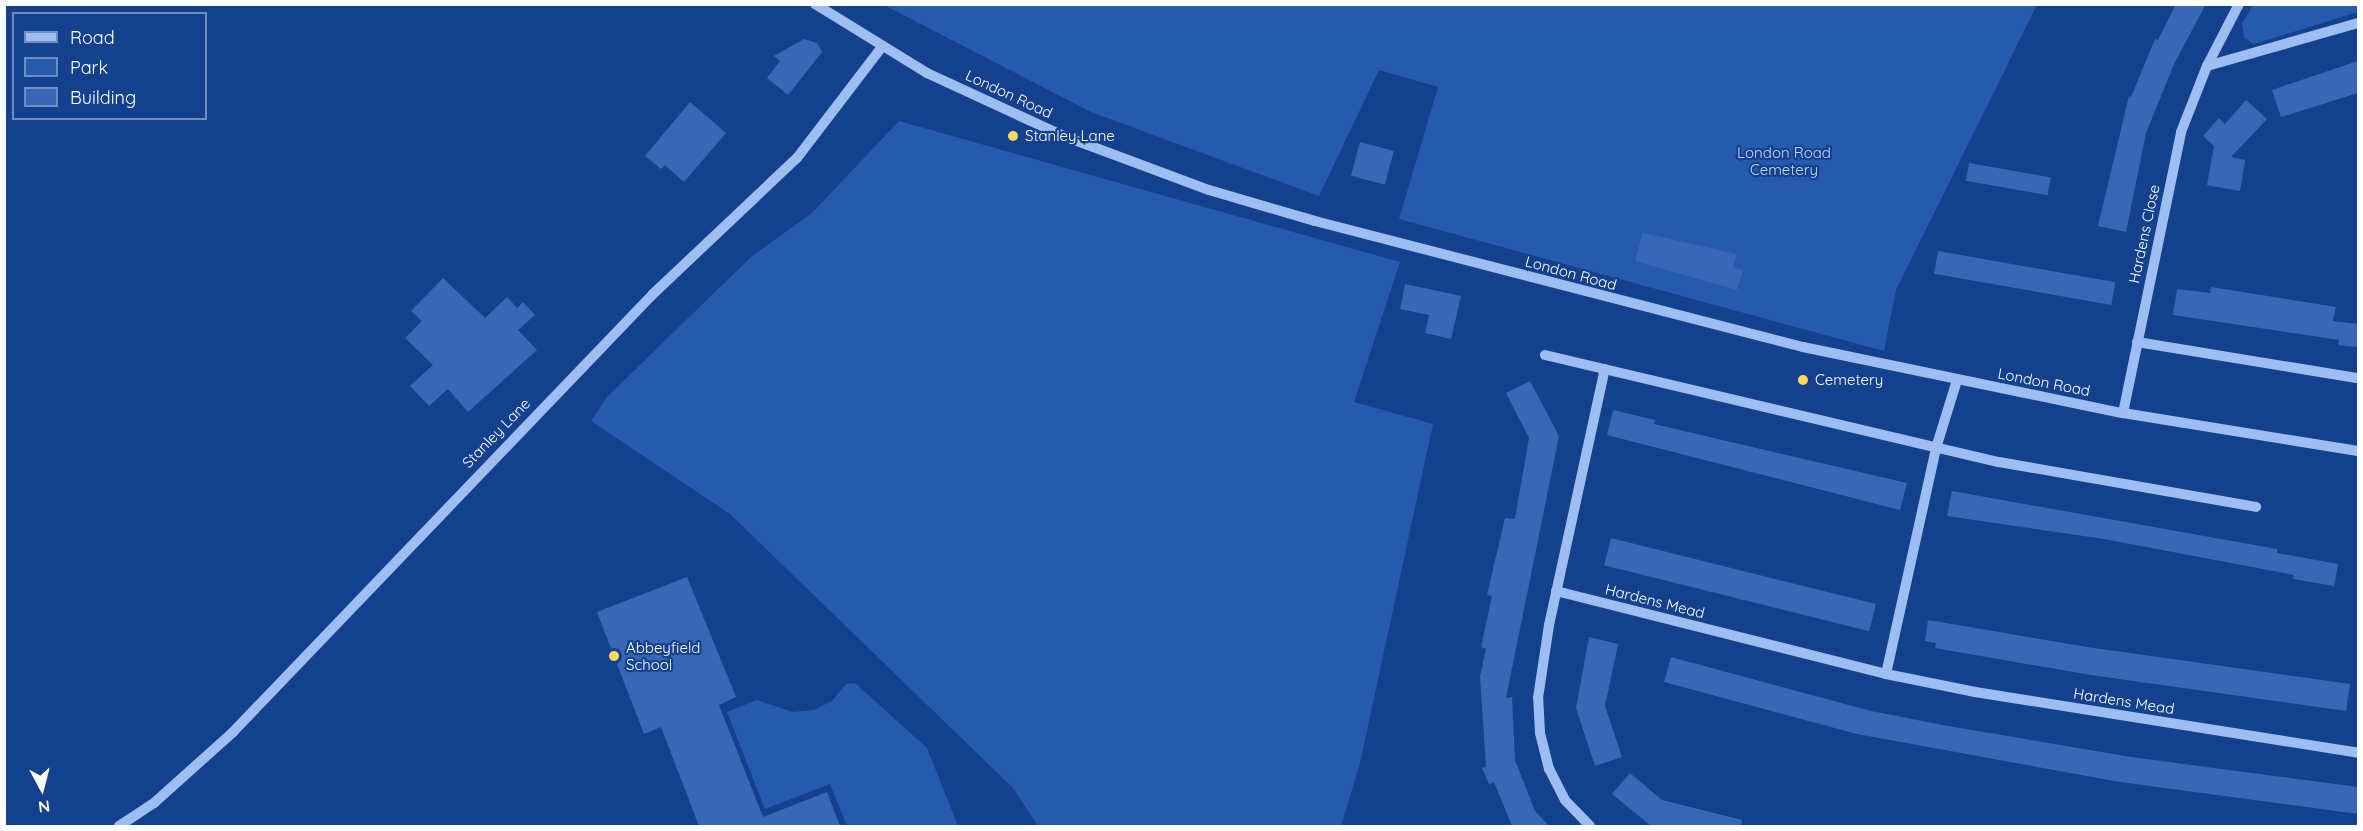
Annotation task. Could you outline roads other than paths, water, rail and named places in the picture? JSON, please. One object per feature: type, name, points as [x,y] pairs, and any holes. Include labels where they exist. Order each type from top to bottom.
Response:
[{"type":"street","name":"London Road","points":[[815,4],[927,73],[1061,135],[1209,190],[1653,311],[1957,380],[2123,412],[2358,451]]},
{"type":"street","name":"Hardens Close","points":[[2123,412],[2181,132],[2207,66],[2239,4]]},
{"type":"street","points":[[2207,66],[2358,23]]},
{"type":"street","name":"Stanley Lane","points":[[119,826],[154,803],[233,732],[645,302],[797,158],[882,47]]},
{"type":"street","points":[[2137,342],[2358,378]]},
{"type":"street","points":[[1545,354],[1936,448],[2256,507]]},
{"type":"street","points":[[1590,826],[1557,786],[1540,734],[1540,684],[1556,591],[1605,369]]},
{"type":"street","points":[[1886,674],[1936,448],[1957,380]]},
{"type":"street","name":"Hardens Mead","points":[[1556,591],[1886,674],[1975,692],[2358,753]]},
{"type":"place","name":"Stanley Lane","points":[[1013,136]]},
{"type":"place","name":"Cemetery","points":[[1803,380]]},
{"type":"place","name":"Abbeyfield School","points":[[614,656]]},
{"type":"park label","name":"London Road Cemetery","points":[[1784,160]]}]
